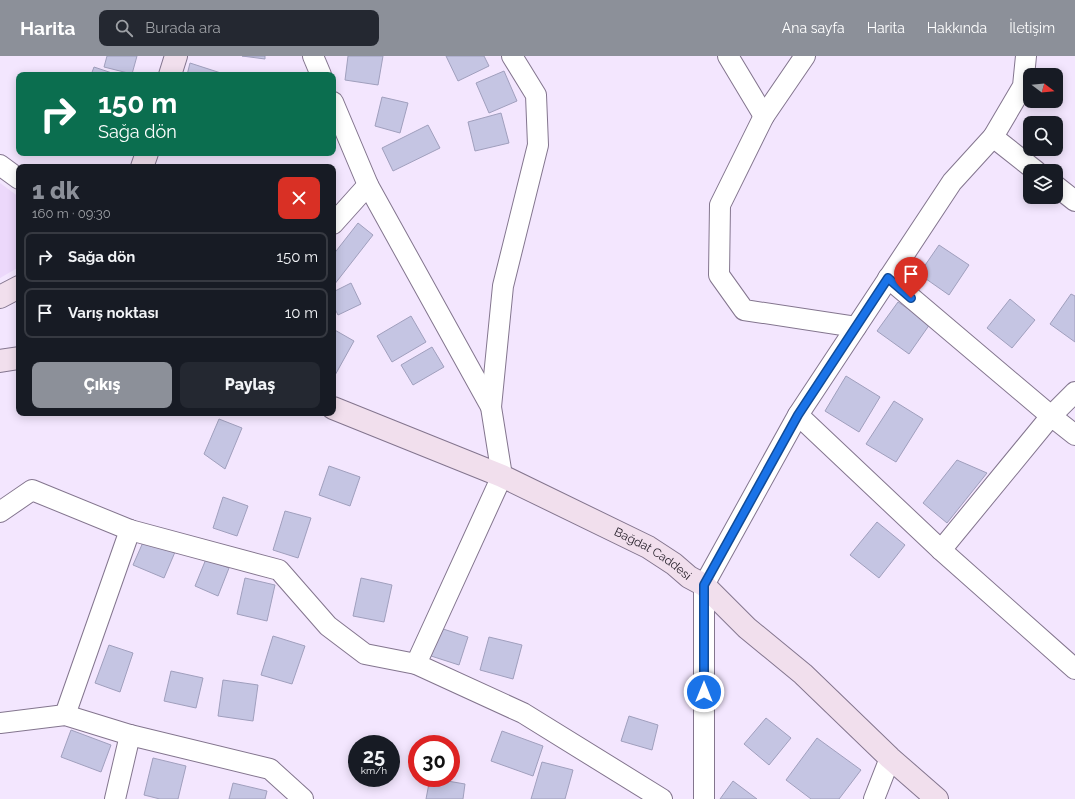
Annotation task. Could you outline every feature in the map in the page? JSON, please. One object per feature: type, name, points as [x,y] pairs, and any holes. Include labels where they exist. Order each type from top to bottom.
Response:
[{"type":"street","points":[[171,72],[176,56]]},
{"type":"street","points":[[313,56],[320,72]]},
{"type":"street","points":[[416,664],[502,476],[491,407],[503,286],[538,145],[536,95],[512,56]]},
{"type":"street","points":[[728,56],[764,116]]},
{"type":"street","points":[[805,56],[764,116],[720,205],[719,275],[744,310],[856,327]]},
{"type":"street","points":[[704,799],[704,585],[798,415],[952,182],[993,137],[1023,86],[1026,56]]},
{"type":"street","points":[[336,109],[368,185],[491,407]]},
{"type":"street","points":[[993,137],[1027,164]]},
{"type":"street","points":[[0,165],[16,177]]},
{"type":"street","points":[[336,221],[368,185]]},
{"type":"street","points":[[1063,192],[1075,201]]},
{"type":"street","points":[[888,278],[1075,435]]},
{"type":"street","points":[[0,297],[16,289]]},
{"type":"street","points":[[0,361],[16,358]]},
{"type":"street","points":[[941,550],[1051,416],[1075,392]]},
{"type":"street","name":"Bağdat Caddesi","points":[[336,409],[502,476],[648,547],[674,564],[689,577],[704,585],[747,628],[803,674],[890,758],[937,799]]},
{"type":"street","points":[[798,415],[941,550],[1075,669]]},
{"type":"street","points":[[0,512],[32,490],[130,530],[279,570],[328,626],[365,654],[416,664],[523,713],[662,799]]},
{"type":"street","points":[[65,716],[130,530]]},
{"type":"street","points":[[0,723],[65,716],[270,769],[301,798]]},
{"type":"street","points":[[115,799],[130,734]]},
{"type":"street","points":[[874,799],[890,758]]},
{"type":"shaded area","points":[[0,183],[16,195],[16,269],[0,278]]},
{"type":"building","points":[[107,56],[137,56],[133,72],[124,72],[104,67]]},
{"type":"building","points":[[242,56],[265,56],[265,59]]},
{"type":"building","points":[[348,56],[383,56],[378,85],[345,80]]},
{"type":"building","points":[[446,56],[484,56],[489,66],[458,81]]},
{"type":"building","points":[[190,63],[218,72],[188,72]]},
{"type":"building","points":[[94,67],[109,72],[92,72]]},
{"type":"building","points":[[504,71],[517,101],[489,113],[476,83]]},
{"type":"building","points":[[382,97],[408,103],[400,133],[375,126]]},
{"type":"building","points":[[501,113],[509,143],[475,151],[468,122]]},
{"type":"building","points":[[428,125],[440,148],[393,171],[382,148]]},
{"type":"building","points":[[358,223],[373,235],[336,282],[336,251]]},
{"type":"building","points":[[939,245],[969,265],[949,295],[919,274]]},
{"type":"building","points":[[351,283],[361,304],[338,315],[336,311],[336,290]]},
{"type":"building","points":[[1071,294],[1075,296],[1075,342],[1050,324]]},
{"type":"building","points":[[1010,299],[1035,320],[1012,348],[987,328]]},
{"type":"building","points":[[898,302],[930,324],[909,354],[877,331]]},
{"type":"building","points":[[411,316],[426,342],[392,362],[377,336]]},
{"type":"building","points":[[336,331],[354,341],[336,373]]},
{"type":"building","points":[[432,347],[444,367],[413,385],[401,365]]},
{"type":"building","points":[[846,376],[880,397],[859,432],[825,411]]},
{"type":"building","points":[[894,401],[923,419],[896,462],[866,444]]},
{"type":"building","points":[[219,419],[242,428],[225,469],[204,454]]},
{"type":"building","points":[[957,460],[987,473],[947,523],[923,503]]},
{"type":"building","points":[[329,466],[360,477],[350,506],[319,495]]},
{"type":"building","points":[[223,497],[248,506],[237,536],[213,528]]},
{"type":"building","points":[[285,511],[311,518],[298,558],[273,550]]},
{"type":"building","points":[[877,522],[905,545],[879,578],[850,555]]},
{"type":"building","points":[[144,540],[175,552],[164,578],[133,565]]},
{"type":"building","points":[[206,559],[229,568],[218,596],[195,586]]},
{"type":"building","points":[[245,578],[275,585],[267,621],[237,614]]},
{"type":"building","points":[[361,578],[392,585],[384,622],[353,616]]},
{"type":"building","points":[[437,627],[468,637],[459,665],[428,655]]},
{"type":"building","points":[[273,636],[305,646],[292,684],[261,675]]},
{"type":"building","points":[[489,637],[522,645],[513,679],[480,670]]},
{"type":"building","points":[[109,645],[133,653],[120,692],[95,683]]},
{"type":"building","points":[[171,671],[203,678],[196,708],[164,701]]},
{"type":"building","points":[[223,680],[258,685],[253,721],[218,716]]},
{"type":"building","points":[[629,716],[658,725],[652,750],[621,741]]},
{"type":"building","points":[[766,718],[791,738],[769,765],[744,744]]},
{"type":"building","points":[[71,730],[111,745],[101,772],[61,757]]},
{"type":"building","points":[[502,731],[543,746],[533,776],[491,761]]},
{"type":"building","points":[[817,738],[861,770],[839,799],[811,799],[786,780]]},
{"type":"building","points":[[153,758],[186,766],[178,799],[160,799],[144,795]]},
{"type":"building","points":[[542,762],[573,770],[565,799],[531,799]]},
{"type":"building","points":[[733,781],[757,799],[720,799]]},
{"type":"building","points":[[233,783],[267,791],[265,799],[229,799]]},
{"type":"building","points":[[460,783],[465,784],[463,799],[426,799],[428,787],[460,787]]},
{"type":"route","points":[[704,692],[704,585],[798,415],[888,278],[911,298]]}]
